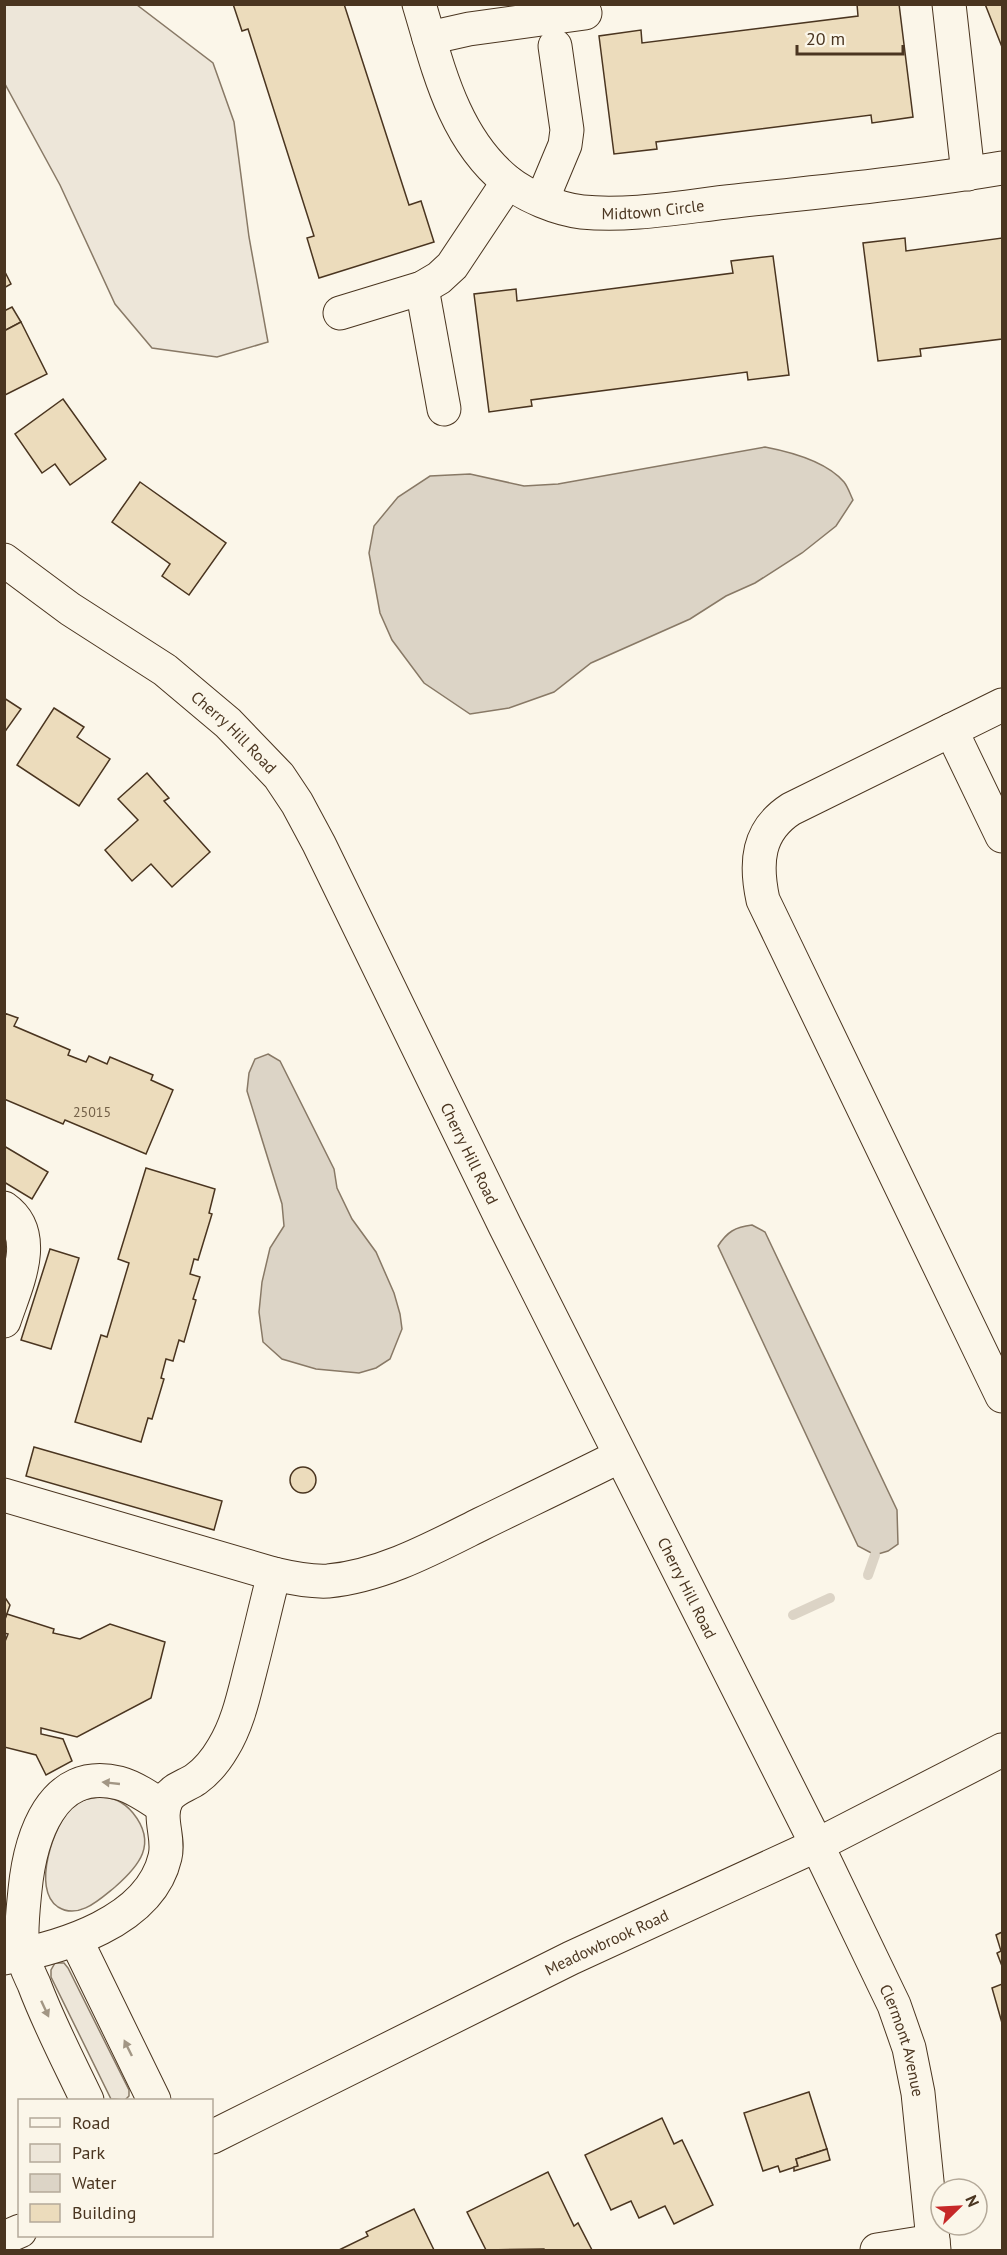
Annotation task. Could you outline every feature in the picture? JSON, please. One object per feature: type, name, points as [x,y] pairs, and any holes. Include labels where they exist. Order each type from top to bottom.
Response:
[{"type":"street","name":"Midtown Circle","points":[[419,4],[457,118],[488,164],[508,182],[542,200],[580,212],[633,212],[914,182],[1002,168]]},
{"type":"street","points":[[949,4],[968,174]]},
{"type":"street","points":[[429,38],[469,29],[585,13]]},
{"type":"street","points":[[542,200],[560,162],[567,130],[555,46]]},
{"type":"street","points":[[340,313],[422,288],[440,278],[452,266],[508,182]]},
{"type":"street","points":[[422,288],[444,409]]},
{"type":"street","name":"Cherry Hill Road","points":[[4,560],[70,609],[165,670],[228,723],[279,776],[297,803],[620,1456],[817,1845]]},
{"type":"street","points":[[1001,1390],[762,900],[758,860],[769,829],[778,817],[1002,705]]},
{"type":"street","points":[[951,730],[1002,837]]},
{"type":"street","points":[[4,1208],[20,1226],[25,1248],[6,1313]]},
{"type":"street","points":[[4,1495],[274,1574],[326,1581],[379,1570],[435,1547],[620,1456]]},
{"type":"street","points":[[14,1957],[76,1940],[101,1928],[128,1911],[148,1890],[161,1870],[166,1855],[163,1807],[171,1793],[195,1779],[212,1764],[230,1735],[243,1698],[274,1574]]},
{"type":"street","name":"Meadowbrook Road","points":[[213,2137],[572,1958],[817,1845],[1002,1750]]},
{"type":"street","points":[[87,2099],[39,1996],[14,1957],[27,1869],[37,1832],[54,1802],[71,1789],[83,1784],[109,1782],[130,1788],[163,1807]]},
{"type":"street","name":"Clermont Avenue","points":[[817,1845],[894,2005],[909,2048],[918,2093],[933,2246]]},
{"type":"street","points":[[76,1940],[154,2099]]},
{"type":"street","points":[[4,2238],[18,2232]]},
{"type":"street","points":[[877,2250],[933,2246]]},
{"type":"green space","points":[[4,5],[137,5],[213,63],[234,122],[249,237],[268,342],[217,357],[152,348],[115,304],[60,185],[5,84]]},
{"type":"green space","points":[[98,1797],[117,1800],[133,1813],[140,1824],[145,1844],[138,1863],[115,1887],[81,1910],[66,1910],[58,1907],[50,1898],[46,1886],[48,1857],[58,1827],[72,1806],[80,1801]]},
{"type":"green space","points":[[55,1963],[64,1963],[68,1968],[129,2090],[129,2096],[126,2099],[111,2099],[51,1977],[51,1970]]},
{"type":"water","points":[[765,447],[818,463],[828,468],[844,482],[853,500],[836,526],[802,553],[755,583],[726,596],[690,619],[591,663],[554,692],[509,708],[470,714],[424,683],[392,640],[380,613],[369,553],[374,526],[398,497],[430,476],[470,474],[524,486],[558,484]]},
{"type":"water","points":[[268,1054],[280,1061],[334,1169],[337,1188],[352,1219],[376,1252],[394,1293],[402,1329],[390,1359],[376,1368],[359,1373],[316,1369],[282,1359],[263,1342],[259,1312],[262,1282],[270,1248],[284,1226],[282,1204],[247,1091],[249,1073],[255,1059]]},
{"type":"water","points":[[752,1225],[765,1232],[897,1510],[898,1544],[888,1551],[875,1555],[858,1546],[718,1246],[732,1231]]},
{"type":"building","points":[[233,4],[344,4],[409,205],[421,201],[434,242],[319,278],[307,238],[314,236],[248,29],[242,31]]},
{"type":"building","points":[[857,4],[899,4],[913,117],[872,123],[871,115],[656,142],[657,149],[614,154],[599,36],[641,30],[642,43],[858,16]]},
{"type":"building","points":[[985,4],[1002,4],[1002,47]]},
{"type":"building","points":[[905,238],[906,251],[1002,238],[1002,339],[920,349],[921,356],[878,361],[863,243]]},
{"type":"building","points":[[773,256],[789,375],[748,380],[747,372],[531,400],[532,406],[489,412],[474,294],[516,289],[517,301],[733,273],[731,261]]},
{"type":"building","points":[[4,270],[11,284],[4,288]]},
{"type":"building","points":[[12,307],[21,322],[4,331],[4,311]]},
{"type":"building","points":[[21,322],[47,374],[5,395],[4,331]]},
{"type":"building","points":[[63,399],[106,459],[70,485],[55,464],[42,473],[15,434]]},
{"type":"building","points":[[140,482],[226,543],[189,595],[162,576],[170,564],[112,522]]},
{"type":"building","points":[[4,698],[21,709],[4,733]]},
{"type":"building","points":[[54,708],[84,727],[77,737],[110,759],[79,806],[17,765]]},
{"type":"building","points":[[147,773],[169,798],[164,801],[210,852],[172,887],[151,864],[132,881],[105,850],[138,820],[118,799]]},
{"type":"building","points":[[4,1013],[18,1018],[14,1026],[70,1050],[68,1055],[86,1062],[89,1056],[107,1064],[110,1057],[153,1075],[151,1080],[173,1090],[146,1154],[65,1120],[63,1124],[4,1099]]},
{"type":"building","points":[[4,1146],[48,1172],[32,1199],[4,1182]]},
{"type":"building","points":[[146,1168],[215,1189],[209,1213],[212,1214],[198,1260],[194,1259],[190,1274],[200,1277],[184,1342],[179,1340],[173,1361],[166,1359],[161,1378],[164,1379],[152,1419],[148,1418],[141,1442],[75,1422],[101,1335],[107,1337],[129,1263],[118,1259]]},
{"type":"building","points":[[50,1249],[79,1258],[51,1349],[21,1340]]},
{"type":"building","points":[[34,1447],[222,1501],[214,1530],[26,1476]]},
{"type":"building","points":[[303,1467],[312,1471],[316,1480],[312,1489],[303,1493],[294,1489],[290,1480],[294,1471]]},
{"type":"building","points":[[4,1596],[10,1605],[4,1622]]},
{"type":"building","points":[[7,1614],[54,1629],[53,1633],[80,1639],[110,1624],[165,1642],[151,1698],[77,1737],[41,1728],[41,1734],[63,1739],[72,1761],[46,1775],[36,1755],[4,1747],[4,1644],[8,1634],[4,1633],[4,1622]]},
{"type":"building","points":[[1002,1932],[1002,1966],[997,1953],[1001,1951],[996,1935]]},
{"type":"building","points":[[1002,1984],[1002,2023],[992,1988]]},
{"type":"building","points":[[809,2092],[827,2149],[796,2159],[798,2166],[780,2172],[778,2166],[763,2171],[744,2113]]},
{"type":"building","points":[[662,2118],[674,2144],[682,2140],[713,2205],[674,2224],[665,2206],[639,2218],[631,2201],[611,2210],[585,2155]]},
{"type":"building","points":[[827,2149],[830,2160],[794,2171],[794,2167],[798,2166],[796,2159]]},
{"type":"building","points":[[548,2172],[574,2226],[578,2223],[592,2250],[486,2250],[467,2212]]},
{"type":"building","points":[[414,2209],[434,2250],[339,2250],[368,2236],[366,2232]]},
{"type":"waterway","points":[[868,1575],[875,1555]]},
{"type":"waterway","points":[[793,1615],[830,1598]]}]
